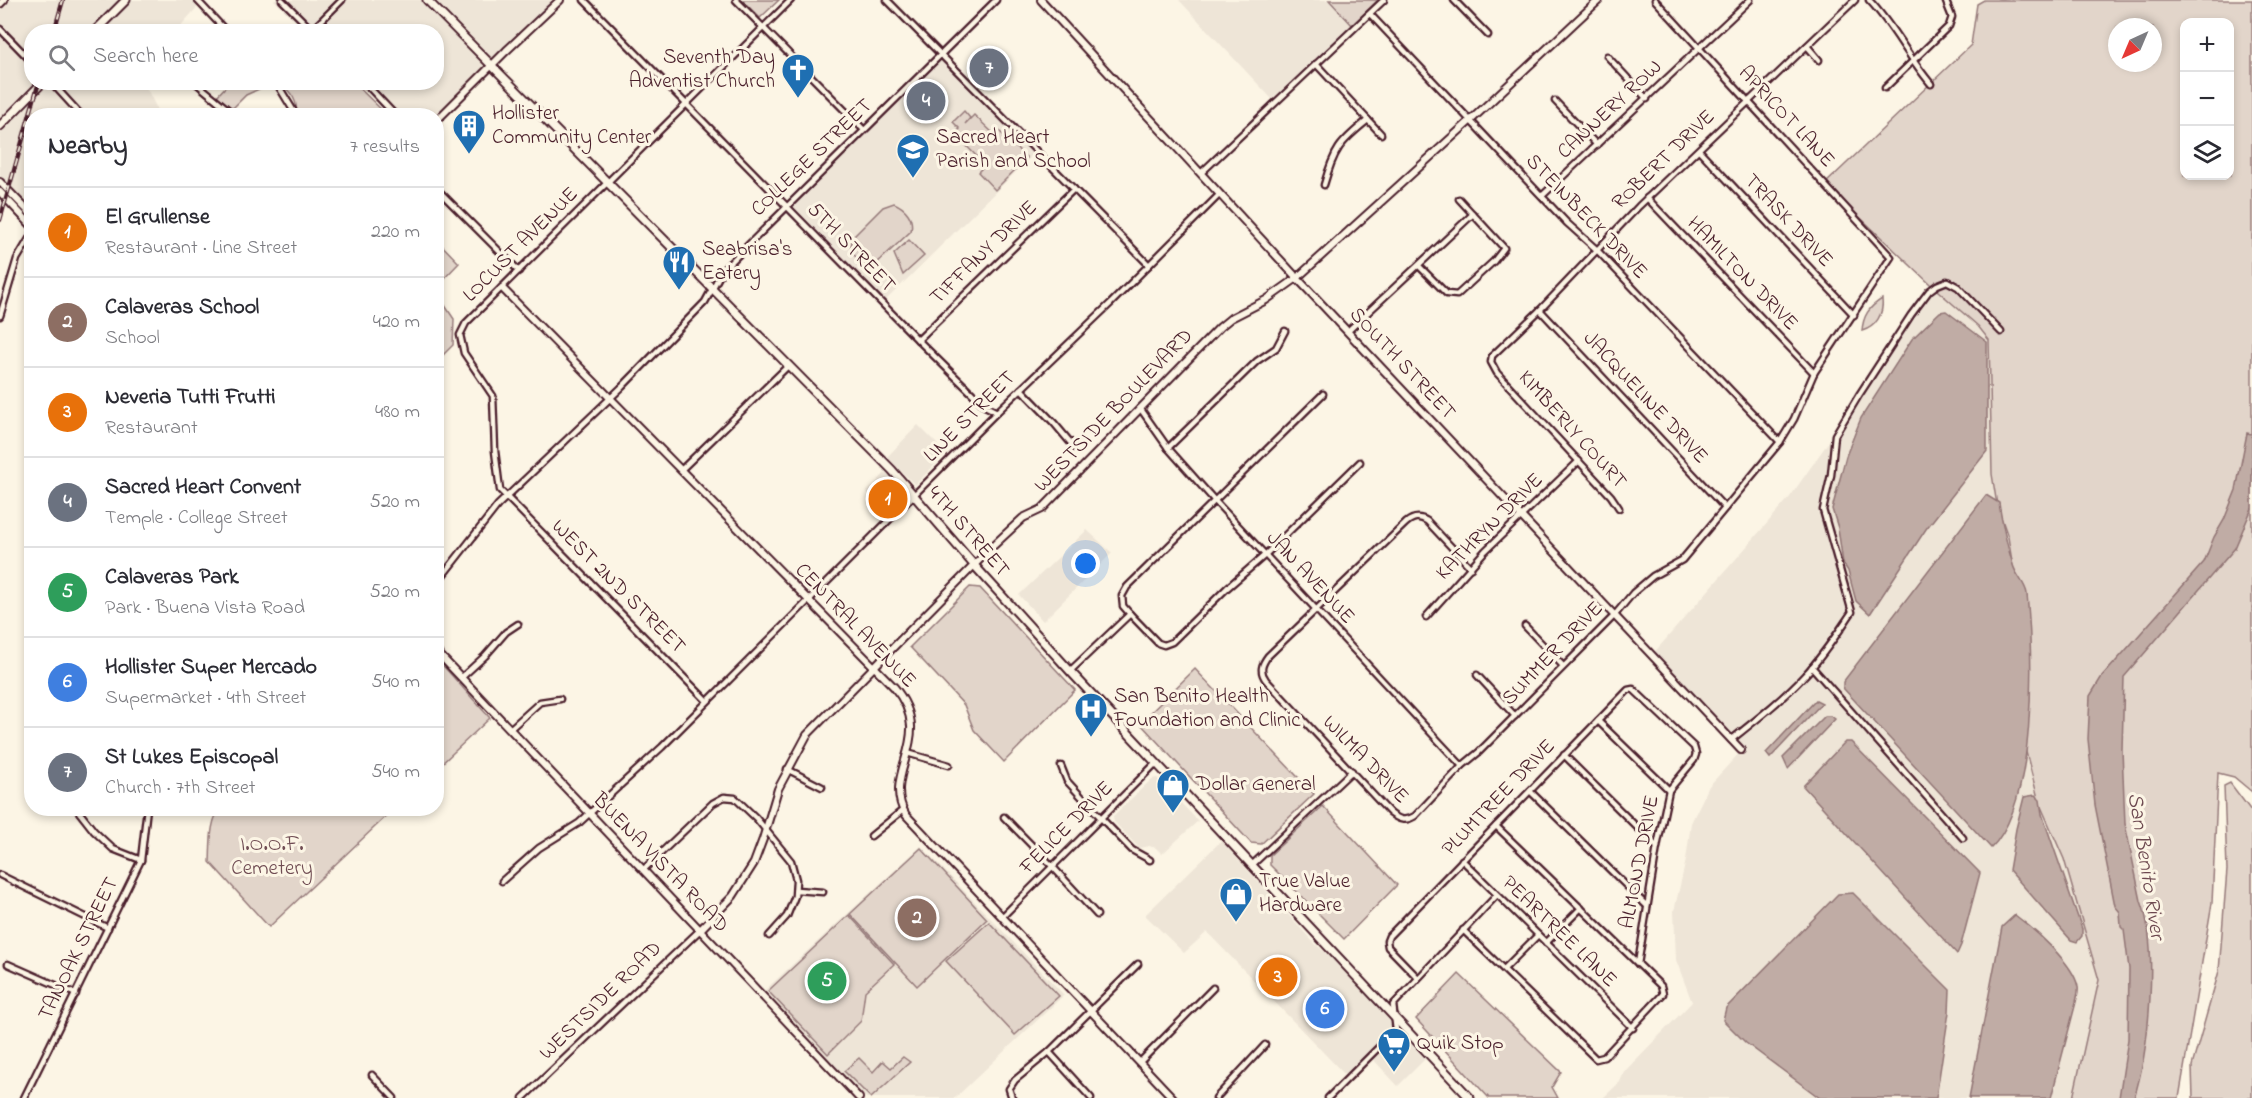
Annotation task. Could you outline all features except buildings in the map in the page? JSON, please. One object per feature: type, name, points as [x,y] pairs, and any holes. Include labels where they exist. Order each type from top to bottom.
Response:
[{"type":"main road","points":[[102,24],[125,0]]},
{"type":"main road","name":"4TH STREET","points":[[427,0],[892,470],[1070,671],[1470,1098]]},
{"type":"main road","points":[[0,126],[35,90]]},
{"type":"street","points":[[0,4],[4,0]]},
{"type":"street","points":[[197,0],[220,24]]},
{"type":"street","points":[[282,0],[306,24]]},
{"type":"street","points":[[320,24],[342,0]]},
{"type":"street","points":[[444,113],[560,0]]},
{"type":"street","name":"5TH STREET","points":[[584,0],[918,340],[985,406],[997,412]]},
{"type":"street","points":[[736,0],[864,130]]},
{"type":"street","name":"LOCUST AVENUE","points":[[506,497],[498,487],[493,396],[464,353],[460,335],[466,323],[792,0]]},
{"type":"street","points":[[887,0],[1149,265]]},
{"type":"street","name":"COLLEGE STREET","points":[[506,497],[610,398],[705,302],[722,271],[787,205],[996,0]]},
{"type":"street","name":"SOUTH STREET","points":[[1041,0],[1297,278],[1741,750]]},
{"type":"street","points":[[1201,173],[1384,0]]},
{"type":"street","points":[[1454,0],[1488,35]]},
{"type":"street","name":"WESTSIDE BOULEVARD","points":[[701,928],[733,896],[743,882],[754,862],[774,800],[787,770],[814,726],[1023,518],[1042,508],[1220,327],[1231,318],[1266,300],[1297,278],[1599,0]]},
{"type":"street","name":"APRICOT LANE","points":[[1655,0],[1891,257]]},
{"type":"street","name":"CANNERY ROW","points":[[1542,196],[1750,0]]},
{"type":"street","name":"ROBERT DRIVE","points":[[1500,376],[1491,362],[1492,356],[1540,310],[1647,198],[1855,0]]},
{"type":"street","points":[[1869,0],[1883,16],[1912,62],[1931,84]]},
{"type":"street","points":[[1885,88],[1949,26],[1952,17],[1946,2]]},
{"type":"street","name":"STEINBECK DRIVE","points":[[1370,14],[1567,223],[1596,249],[1780,442]]},
{"type":"street","points":[[0,29],[24,54]]},
{"type":"street","points":[[1806,46],[1819,60]]},
{"type":"street","points":[[1607,56],[1647,99]]},
{"type":"street","points":[[1316,64],[1381,134]]},
{"type":"street","points":[[58,90],[75,108]]},
{"type":"street","points":[[204,90],[225,108]]},
{"type":"street","points":[[281,90],[292,108]]},
{"type":"street","points":[[372,90],[388,108]]},
{"type":"street","points":[[1555,101],[1597,145]]},
{"type":"street","points":[[1324,185],[1330,164],[1340,144],[1368,120]]},
{"type":"street","name":"TRASK DRIVE","points":[[1699,150],[1854,315]]},
{"type":"street","points":[[0,182],[24,207]]},
{"type":"street","name":"TIFFANY DRIVE","points":[[918,340],[1074,189]]},
{"type":"street","points":[[0,192],[24,218]]},
{"type":"street","name":"LINE STREET","points":[[502,881],[539,848],[570,830],[662,747],[997,412],[1220,194]]},
{"type":"street","points":[[444,196],[519,271]]},
{"type":"street","name":"HAMILTON DRIVE","points":[[1647,198],[1814,373]]},
{"type":"street","points":[[1419,266],[1447,294],[1457,295],[1494,261],[1504,248],[1459,199]]},
{"type":"street","points":[[1348,331],[1473,214]]},
{"type":"street","points":[[0,316],[17,259],[24,247]]},
{"type":"street","name":"SUMMER DRIVE","points":[[1402,820],[1415,816],[1462,766],[1479,752],[1614,616],[1633,593],[1653,576],[1682,560],[1780,442],[1794,419],[1814,373],[1891,257]]},
{"type":"street","points":[[1731,740],[1790,690],[1812,667],[1830,646],[1852,612],[1823,510],[1831,475],[1835,435],[1911,315],[1937,285],[1947,281],[1958,287],[2001,332]]},
{"type":"street","name":"CENTRAL AVENUE","points":[[502,288],[902,696],[909,709],[912,729],[899,785],[903,810]]},
{"type":"street","name":"JACQUELINE DRIVE","points":[[1540,310],[1725,508]]},
{"type":"street","points":[[1168,448],[1257,361],[1276,348],[1285,331]]},
{"type":"street","points":[[681,470],[789,365]]},
{"type":"street","name":"KIMBERLY COURT","points":[[1500,376],[1611,496],[1618,508]]},
{"type":"street","points":[[1021,389],[1075,448]]},
{"type":"street","points":[[1323,394],[1127,587],[1122,596],[1123,606],[1158,643],[1164,645],[1172,642],[1360,462]]},
{"type":"street","name":"JAN AVENUE","points":[[1140,408],[1168,448],[1215,501],[1462,766]]},
{"type":"street","name":"KATHRYN DRIVE","points":[[1426,617],[1521,516],[1579,461]]},
{"type":"street","points":[[444,574],[506,497]]},
{"type":"street","name":"WEST 2ND STREET","points":[[506,497],[707,701]]},
{"type":"street","points":[[1316,610],[1413,518],[1426,521],[1471,568]]},
{"type":"street","name":"WILMA DRIVE","points":[[1316,610],[1268,656],[1262,666],[1262,675],[1390,813],[1402,820]]},
{"type":"street","points":[[1070,671],[1130,614]]},
{"type":"street","points":[[461,678],[506,632],[518,624]]},
{"type":"street","points":[[1525,626],[1563,666]]},
{"type":"street","name":"BUENA VISTA ROAD","points":[[444,660],[860,1098]]},
{"type":"street","points":[[1812,667],[1963,838]]},
{"type":"street","points":[[1477,675],[1515,716]]},
{"type":"street","name":"PLUMTREE DRIVE","points":[[1418,978],[1391,951],[1387,941],[1400,924],[1628,690],[1635,689],[1688,741]]},
{"type":"street","points":[[510,729],[540,702],[560,699]]},
{"type":"street","points":[[1598,721],[1669,790]]},
{"type":"street","name":"ALMOND DRIVE","points":[[1638,964],[1657,847],[1669,790],[1694,760],[1695,751],[1688,741]]},
{"type":"street","points":[[907,753],[949,765]]},
{"type":"street","points":[[1563,755],[1657,847]]},
{"type":"street","name":"FELICE DRIVE","points":[[1002,917],[1156,763]]},
{"type":"street","points":[[1061,766],[1067,781],[1102,819],[1132,850],[1150,860]]},
{"type":"street","points":[[787,770],[822,787]]},
{"type":"street","points":[[1252,865],[1352,771]]},
{"type":"street","points":[[1530,791],[1647,906]]},
{"type":"street","points":[[643,870],[713,803],[724,797],[732,797],[756,818],[765,832],[791,861],[796,890],[787,916],[769,936]]},
{"type":"street","points":[[871,836],[903,810],[911,823],[1173,1098]]},
{"type":"street","points":[[82,816],[113,849],[141,860]]},
{"type":"street","name":"TANOAK STREET","points":[[24,1098],[141,860],[146,816]]},
{"type":"street","points":[[1004,817],[1097,915]]},
{"type":"street","points":[[1463,930],[1596,1059],[1601,1059],[1633,1028],[1663,994],[1659,984],[1496,826]]},
{"type":"street","name":"PEARTREE LANE","points":[[1462,860],[1633,1028]]},
{"type":"street","points":[[0,875],[108,928]]},
{"type":"street","points":[[796,890],[824,892]]},
{"type":"street","points":[[1328,1098],[1396,1030],[1393,1005],[1497,895]]},
{"type":"street","points":[[1546,944],[1581,908]]},
{"type":"street","name":"WESTSIDE ROAD","points":[[523,1098],[701,928]]},
{"type":"street","points":[[1504,969],[1538,935]]},
{"type":"street","points":[[8,964],[76,994]]},
{"type":"street","points":[[1012,1098],[1009,1089],[1015,1080],[1049,1052],[1138,964]]},
{"type":"street","points":[[1140,1062],[1213,988]]},
{"type":"street","points":[[1216,1098],[1265,1045]]},
{"type":"street","points":[[1049,1052],[1091,1098]]},
{"type":"street","points":[[372,1075],[394,1098]]},
{"type":"shaded area","points":[[7,0],[197,0],[200,4],[182,24],[24,24],[24,90],[148,90],[156,108],[24,108],[24,205],[0,179],[0,6]]},
{"type":"shaded area","points":[[274,0],[559,0],[444,114],[444,108],[389,108],[370,90],[444,90],[444,24],[299,24]]},
{"type":"shaded area","points":[[1179,0],[1378,0],[1272,99]]},
{"type":"shaded area","name":"Sacred Heart Parish and School","points":[[940,57],[1035,153],[883,303],[790,205]]},
{"type":"shaded area","points":[[1943,278],[1995,325],[2100,978],[2073,1098],[1603,1098],[1620,1082],[1624,1072],[1692,1002],[1676,960],[1674,911],[1686,860],[1691,823],[1709,786],[1742,750],[1652,655],[1790,497]]},
{"type":"shaded area","points":[[1946,311],[1987,342],[1987,451],[1926,529],[1870,614],[1856,601],[1848,571],[1843,563],[1838,528],[1832,509],[1846,456],[1861,418],[1912,339],[1940,312]]},
{"type":"shaded area","points":[[918,425],[946,453],[915,485],[887,457]]},
{"type":"shaded area","points":[[2247,433],[2252,434],[2252,508],[2235,548],[2124,677],[2122,750],[2125,824],[2146,921],[2151,971],[2148,1027],[2134,1098],[2119,1098],[2128,1039],[2129,969],[2124,930],[2121,927],[2120,912],[2115,906],[2095,805],[2088,739],[2090,696],[2101,678],[2204,562],[2236,490]]},
{"type":"shaded area","points":[[886,472],[905,489],[902,498],[886,514],[867,492]]},
{"type":"shaded area","points":[[1986,495],[1999,503],[2013,565],[2026,590],[2030,654],[2028,728],[2024,764],[2017,798],[2006,827],[1991,848],[1843,688],[1843,682]]},
{"type":"shaded area","points":[[1087,530],[1112,553],[1043,621],[1019,595]]},
{"type":"shaded area","points":[[1816,700],[1822,703],[1770,758],[1766,753]]},
{"type":"shaded area","points":[[1825,716],[1835,719],[1788,769],[1783,758]]},
{"type":"shaded area","points":[[1845,742],[1851,742],[1980,873],[1957,954],[1803,786]]},
{"type":"shaded area","points":[[1157,778],[1198,821],[1162,854],[1156,848],[1149,846],[1139,848],[1114,822],[1113,816],[1152,779]]},
{"type":"shaded area","points":[[2035,795],[2040,800],[2042,814],[2082,929],[2082,936],[2077,942],[2071,940],[2009,870],[2024,797]]},
{"type":"shaded area","points":[[1221,841],[1425,1059],[1398,1086],[1372,1058],[1350,1080],[1207,932],[1184,953],[1145,915]]},
{"type":"shaded area","points":[[921,846],[1064,995],[955,1098],[866,1098],[764,991]]},
{"type":"shaded area","points":[[1853,893],[1950,990],[1949,1012],[1936,1098],[1820,1098],[1746,1043],[1723,1020],[1726,1008],[1838,894]]},
{"type":"shaded area","points":[[2015,915],[2042,938],[2069,968],[2078,987],[2076,1002],[2051,1098],[1969,1098],[2002,927]]},
{"type":"green space","points":[[742,0],[779,0],[760,18]]},
{"type":"green space","points":[[1329,0],[1378,0],[1352,25]]},
{"type":"green space","points":[[1984,0],[2252,0],[2252,792],[2234,777],[2218,773],[2212,903],[2179,1098],[2073,1098],[2099,980],[2064,859],[2039,802],[2026,752],[2020,609],[2008,537],[1997,505],[1992,474],[1989,340],[1978,326],[1930,284],[1825,184],[1971,45],[1977,4]]},
{"type":"green space","points":[[223,90],[257,90],[246,95],[233,108],[217,96]]},
{"type":"green space","points":[[287,90],[361,90],[380,108],[296,108]]},
{"type":"green space","points":[[964,111],[970,118],[965,124],[974,115],[995,135],[999,131],[1027,158],[995,190],[978,172],[985,165],[955,134],[960,129],[953,122]]},
{"type":"green space","points":[[894,203],[908,214],[912,226],[911,231],[875,265],[864,265],[851,252],[851,239],[883,207]]},
{"type":"green space","points":[[909,240],[924,256],[903,275],[894,254]]},
{"type":"green space","points":[[444,247],[459,263],[444,279]]},
{"type":"green space","points":[[1882,299],[1882,310],[1878,319],[1862,331],[1867,312]]},
{"type":"green space","points":[[444,304],[454,319],[453,345],[444,354]]},
{"type":"green space","points":[[970,587],[980,588],[1075,690],[1004,762],[974,730],[964,705],[910,647]]},
{"type":"green space","points":[[444,667],[490,718],[444,761]]},
{"type":"green space","points":[[1195,669],[1314,794],[1261,844],[1251,843],[1140,723]]},
{"type":"green space","points":[[2230,783],[2252,812],[2252,1098],[2193,1098],[2192,1066],[2219,971],[2227,870],[2224,786]]},
{"type":"green space","points":[[1323,806],[1397,885],[1344,939],[1270,865],[1270,855]]},
{"type":"green space","name":"I.O.O.F. Cemetery","points":[[216,816],[387,816],[269,927],[210,862]]},
{"type":"green space","points":[[921,848],[987,919],[917,986],[850,914]]},
{"type":"green space","points":[[849,915],[894,964],[865,991],[861,1021],[828,1054],[768,991]]},
{"type":"green space","points":[[989,922],[1059,996],[1015,1035],[946,961]]},
{"type":"green space","points":[[1459,974],[1561,1072],[1552,1087],[1558,1098],[1489,1098],[1416,1019]]},
{"type":"green space","points":[[903,1057],[910,1062],[871,1098],[844,1071],[859,1058],[873,1072],[883,1061],[891,1068]]},
{"type":"railway","points":[[56,24],[63,0]]},
{"type":"railway","points":[[32,108],[37,90]]},
{"type":"railway","points":[[0,220],[24,135]]},
{"type":"place","name":"St Lukes Episcopal","points":[[989,68]]},
{"type":"place","name":"Seventh Day Adventist Church","points":[[798,99]]},
{"type":"place","name":"Sacred Heart Convent","points":[[926,101]]},
{"type":"place","name":"Hollister Community Center","points":[[469,155]]},
{"type":"place","name":"Sacred Heart Parish and School","points":[[913,179]]},
{"type":"place","name":"Seabrisa's Eatery","points":[[679,291]]},
{"type":"place","name":"El Grullense","points":[[888,499]]},
{"type":"place","name":"San Benito Health Foundation and Clinic","points":[[1091,738]]},
{"type":"place","name":"Dollar General","points":[[1173,814]]},
{"type":"place","name":"Calaveras School","points":[[917,918]]},
{"type":"place","name":"True Value Hardware","points":[[1236,923]]},
{"type":"place","name":"Neveria Tutti Frutti","points":[[1278,977]]},
{"type":"place","name":"Calaveras Park","points":[[827,981]]},
{"type":"place","name":"Hollister Super Mercado","points":[[1325,1009]]},
{"type":"place","name":"Quik Stop","points":[[1394,1073]]},
{"type":"water label","name":"San Benito River","points":[[2145,866]]}]
